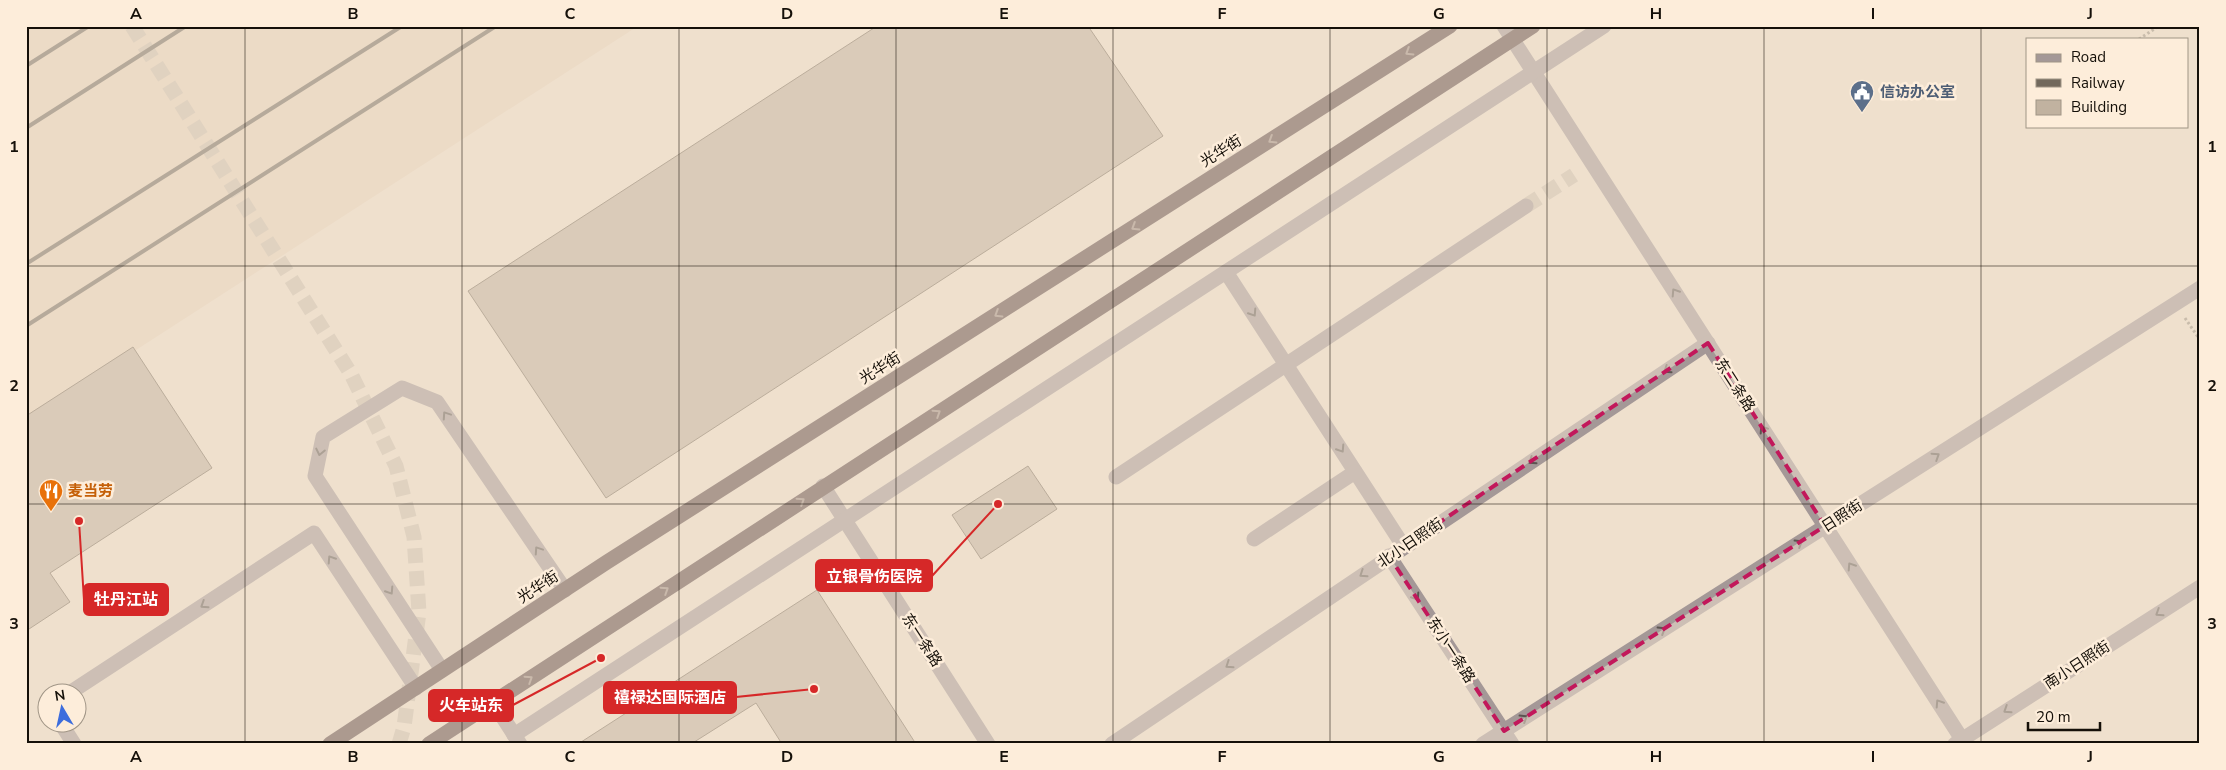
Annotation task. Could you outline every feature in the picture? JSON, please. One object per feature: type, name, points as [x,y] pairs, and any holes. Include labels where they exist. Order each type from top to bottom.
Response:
[{"type":"highway","name":"光华街","points":[[330,744],[565,590],[1450,26]]},
{"type":"highway","points":[[429,744],[1533,26]]},
{"type":"street","name":"东二条路","points":[[1504,26],[1826,526],[1960,742]]},
{"type":"street","points":[[494,702],[517,739],[845,520],[1604,26]]},
{"type":"street","points":[[1116,477],[1526,206]]},
{"type":"street","points":[[1226,272],[1404,547]]},
{"type":"street","name":"日照街","points":[[1483,744],[1508,737],[1826,526],[2200,288]]},
{"type":"street","name":"北小日照街","points":[[1112,744],[1708,343]]},
{"type":"street","points":[[442,670],[315,476],[323,437],[402,388],[437,402],[565,590]]},
{"type":"street","points":[[1254,539],[1356,472]]},
{"type":"street","name":"东一条路","points":[[823,486],[988,744]]},
{"type":"street","points":[[86,682],[314,533],[416,688]]},
{"type":"street","name":"东小一条路","points":[[1389,556],[1508,737]]},
{"type":"street","name":"南小日照街","points":[[1960,742],[2200,587]]},
{"type":"street","points":[[66,732],[74,744]]},
{"type":"path","points":[[2141,38],[2159,26]]},
{"type":"highlighted area","points":[[1708,343],[1825,526],[1504,731],[1389,556]]},
{"type":"shaded area","points":[[26,26],[638,26],[26,421]]},
{"type":"building","points":[[877,26],[1088,26],[1163,136],[606,498],[468,291]]},
{"type":"building","points":[[133,347],[212,468],[50,573],[70,602],[26,631],[26,416]]},
{"type":"building","points":[[1028,466],[1057,509],[981,559],[952,515]]},
{"type":"building","points":[[817,590],[916,744],[782,744],[756,703],[691,744],[578,744]]},
{"type":"tunnel","points":[[132,26],[351,374],[396,466],[414,537],[419,612],[404,727],[399,744]]},
{"type":"tunnel","points":[[1526,206],[1574,175]]},
{"type":"railway","points":[[26,66],[89,26]]},
{"type":"railway","points":[[26,128],[186,26]]},
{"type":"railway","points":[[26,264],[402,26]]},
{"type":"railway","points":[[26,326],[496,26]]},
{"type":"place","name":"信访办公室","points":[[1862,113]]},
{"type":"place","name":"立银骨伤医院","points":[[998,504]]},
{"type":"place","name":"麦当劳","points":[[51,512]]},
{"type":"place","name":"牡丹江站","points":[[79,521]]},
{"type":"place","name":"火车站东","points":[[601,658]]},
{"type":"place","name":"禧禄达国际酒店","points":[[814,689]]}]
